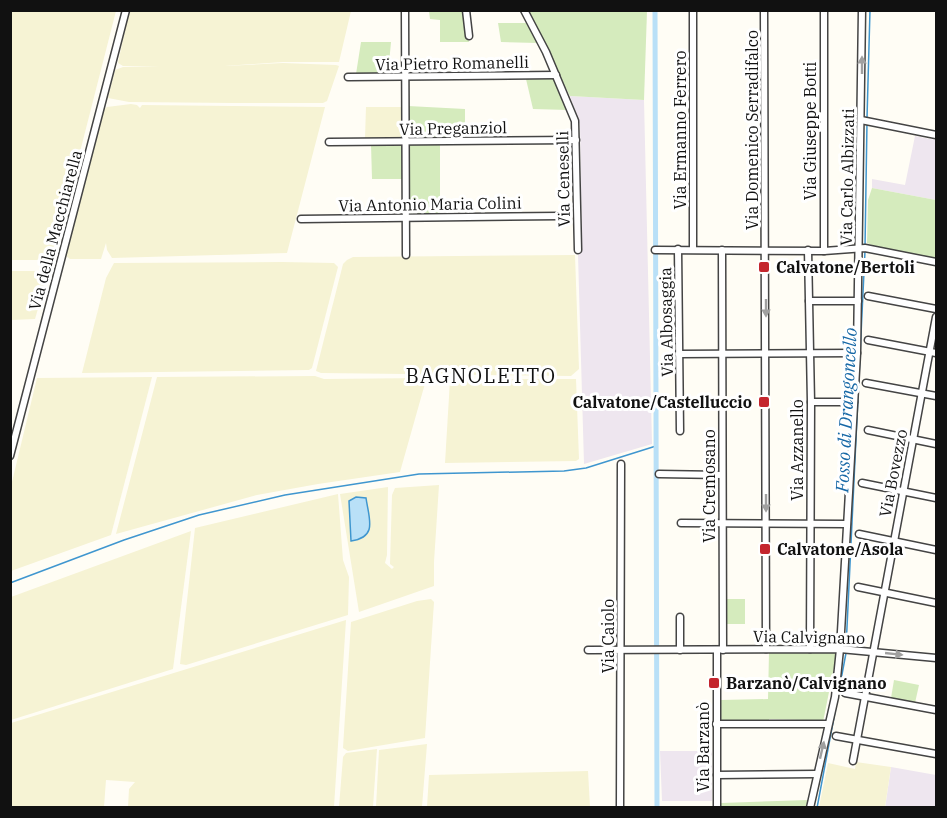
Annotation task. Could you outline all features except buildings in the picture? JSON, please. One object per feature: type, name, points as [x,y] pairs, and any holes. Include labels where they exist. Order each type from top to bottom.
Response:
[{"type":"street","name":"Via della Macchiarella","points":[[10,456],[126,10]]},
{"type":"street","points":[[405,10],[406,255]]},
{"type":"street","points":[[466,10],[469,36]]},
{"type":"street","name":"Via Ceneselli","points":[[524,10],[573,115],[576,140],[578,250]]},
{"type":"street","name":"Via Ermanno Ferrero","points":[[693,10],[693,249]]},
{"type":"street","name":"Via Domenico Serradifalco","points":[[764,10],[767,353],[766,649]]},
{"type":"street","name":"Via Giuseppe Botti","points":[[824,10],[824,251]]},
{"type":"street","name":"Via Carlo Albizzati","points":[[810,807],[835,697],[840,649],[857,353],[862,10]]},
{"type":"street","name":"Via Pietro Romanelli","points":[[348,77],[556,75]]},
{"type":"street","points":[[861,120],[936,135]]},
{"type":"street","name":"Via Preganziol","points":[[330,142],[576,140]]},
{"type":"street","name":"Via Antonio Maria Colini","points":[[301,219],[560,216]]},
{"type":"street","name":"Via Albosaggia","points":[[678,249],[680,431]]},
{"type":"street","points":[[655,250],[871,249],[936,262]]},
{"type":"street","name":"Via Cremosano","points":[[720,650],[723,523],[722,250]]},
{"type":"street","name":"Via Azzanello","points":[[808,250],[810,649]]},
{"type":"street","points":[[868,296],[936,309]]},
{"type":"street","points":[[809,301],[858,301]]},
{"type":"street","name":"Via Bovezzo","points":[[854,761],[922,393],[933,352],[936,317]]},
{"type":"street","points":[[868,340],[933,352]]},
{"type":"street","points":[[679,354],[857,353]]},
{"type":"street","points":[[866,383],[936,396]]},
{"type":"street","points":[[810,402],[854,402]]},
{"type":"street","points":[[868,430],[936,444]]},
{"type":"street","name":"Via Caiolo","points":[[620,807],[621,464]]},
{"type":"street","points":[[659,474],[722,475]]},
{"type":"street","points":[[862,483],[936,498]]},
{"type":"street","points":[[681,523],[847,524]]},
{"type":"street","points":[[859,534],[936,550]]},
{"type":"street","points":[[858,587],[936,603]]},
{"type":"street","points":[[680,617],[680,650]]},
{"type":"street","name":"Via Calvignano","points":[[588,650],[840,649],[936,658]]},
{"type":"street","name":"Via Barzanò","points":[[717,807],[716,724],[720,650]]},
{"type":"street","points":[[845,693],[936,710]]},
{"type":"street","points":[[716,724],[828,724]]},
{"type":"street","points":[[837,736],[936,754]]},
{"type":"street","points":[[717,775],[817,774]]},
{"type":"shaded area","points":[[10,11],[116,11],[59,234],[54,243],[55,248],[52,257],[43,260],[11,260]]},
{"type":"shaded area","points":[[129,11],[351,11],[339,62],[283,62],[225,66],[283,63],[339,66],[327,101],[323,103],[129,102],[108,98],[115,70],[123,67],[160,67],[123,66],[118,63]]},
{"type":"shaded area","points":[[570,96],[644,100],[652,444],[584,464],[578,255],[582,251],[580,125]]},
{"type":"shaded area","points":[[131,104],[140,108],[142,105],[325,107],[287,253],[112,258],[106,243],[101,259],[70,259],[66,256],[103,110],[107,107]]},
{"type":"shaded area","points":[[366,107],[403,107],[402,139],[365,138]]},
{"type":"shaded area","points":[[915,136],[936,140],[936,200],[872,188],[872,179],[905,185]]},
{"type":"shaded area","points":[[575,255],[579,369],[571,376],[321,373],[316,371],[343,264],[353,257]]},
{"type":"shaded area","points":[[114,263],[334,263],[338,267],[312,368],[309,370],[82,373],[106,278]]},
{"type":"shaded area","points":[[11,271],[47,271],[35,319],[11,320]]},
{"type":"shaded area","points":[[315,376],[324,379],[424,378],[426,380],[400,472],[257,495],[116,534],[157,377]]},
{"type":"shaded area","points":[[152,377],[111,535],[11,571],[11,486],[37,378]]},
{"type":"shaded area","points":[[576,379],[579,459],[576,461],[445,463],[450,380]]},
{"type":"shaded area","points":[[439,485],[434,586],[359,612],[340,494],[388,487],[385,563],[392,569],[394,567],[390,564],[392,495],[395,488]]},
{"type":"shaded area","points":[[338,494],[343,560],[349,577],[348,615],[186,665],[180,664],[195,528]]},
{"type":"shaded area","points":[[191,531],[173,669],[11,720],[11,597]]},
{"type":"shaded area","points":[[431,599],[434,602],[425,738],[348,751],[343,748],[351,622],[417,601]]},
{"type":"shaded area","points":[[346,620],[334,807],[128,807],[129,789],[135,782],[106,780],[104,807],[11,808],[11,723]]},
{"type":"shaded area","points":[[427,744],[422,807],[376,807],[379,750]]},
{"type":"shaded area","points":[[377,749],[373,807],[339,807],[343,757],[346,753]]},
{"type":"shaded area","points":[[660,751],[712,751],[712,801],[662,801]]},
{"type":"shaded area","points":[[856,762],[891,767],[885,807],[819,807],[828,763],[855,769]]},
{"type":"shaded area","points":[[891,767],[936,775],[936,807],[885,808]]},
{"type":"shaded area","points":[[588,771],[590,807],[427,807],[429,775]]},
{"type":"green space","points":[[429,11],[462,11],[469,42],[440,42],[440,20],[430,19]]},
{"type":"green space","points":[[526,11],[647,11],[644,100],[570,96]]},
{"type":"green space","points":[[498,23],[526,23],[537,43],[501,42]]},
{"type":"green space","points":[[361,42],[391,42],[388,74],[356,74]]},
{"type":"green space","points":[[554,78],[568,110],[533,109],[526,79]]},
{"type":"green space","points":[[408,106],[465,109],[465,138],[408,138]]},
{"type":"green space","points":[[408,143],[440,143],[440,214],[408,215]]},
{"type":"green space","points":[[371,144],[402,144],[402,179],[372,179]]},
{"type":"green space","points":[[872,188],[936,200],[936,259],[879,248],[867,243],[868,200]]},
{"type":"green space","points":[[727,599],[745,599],[745,624],[726,624]]},
{"type":"green space","points":[[769,652],[837,652],[823,722],[769,719],[769,722],[721,722],[719,719],[721,700],[768,699]]},
{"type":"green space","points":[[894,680],[919,685],[915,703],[891,698]]},
{"type":"green space","points":[[808,800],[806,807],[721,807],[721,803]]},
{"type":"water","points":[[356,497],[366,498],[370,526],[365,536],[351,541],[349,501]]},
{"type":"waterway","points":[[655,10],[657,808]]},
{"type":"waterway","name":"Fosso di Drangoncello","points":[[867,118],[870,10]]},
{"type":"waterway","name":"Fosso di Drangoncello","points":[[865,247],[867,122]]},
{"type":"waterway","name":"Fosso di Drangoncello","points":[[846,648],[865,251]]},
{"type":"waterway","points":[[10,583],[124,540],[199,515],[285,495],[419,474],[564,471],[586,468],[656,446]]},
{"type":"waterway","name":"Fosso di Drangoncello","points":[[817,808],[846,653]]},
{"type":"place","name":"Calvatone/Bertoli","points":[[764,267]]},
{"type":"place","name":"Calvatone/Castelluccio","points":[[764,402]]},
{"type":"place","name":"Calvatone/Asola","points":[[765,549]]},
{"type":"place","name":"Barzanò/Calvignano","points":[[714,683]]},
{"type":"district","name":"BAGNOLETTO","points":[[481,375]]}]
